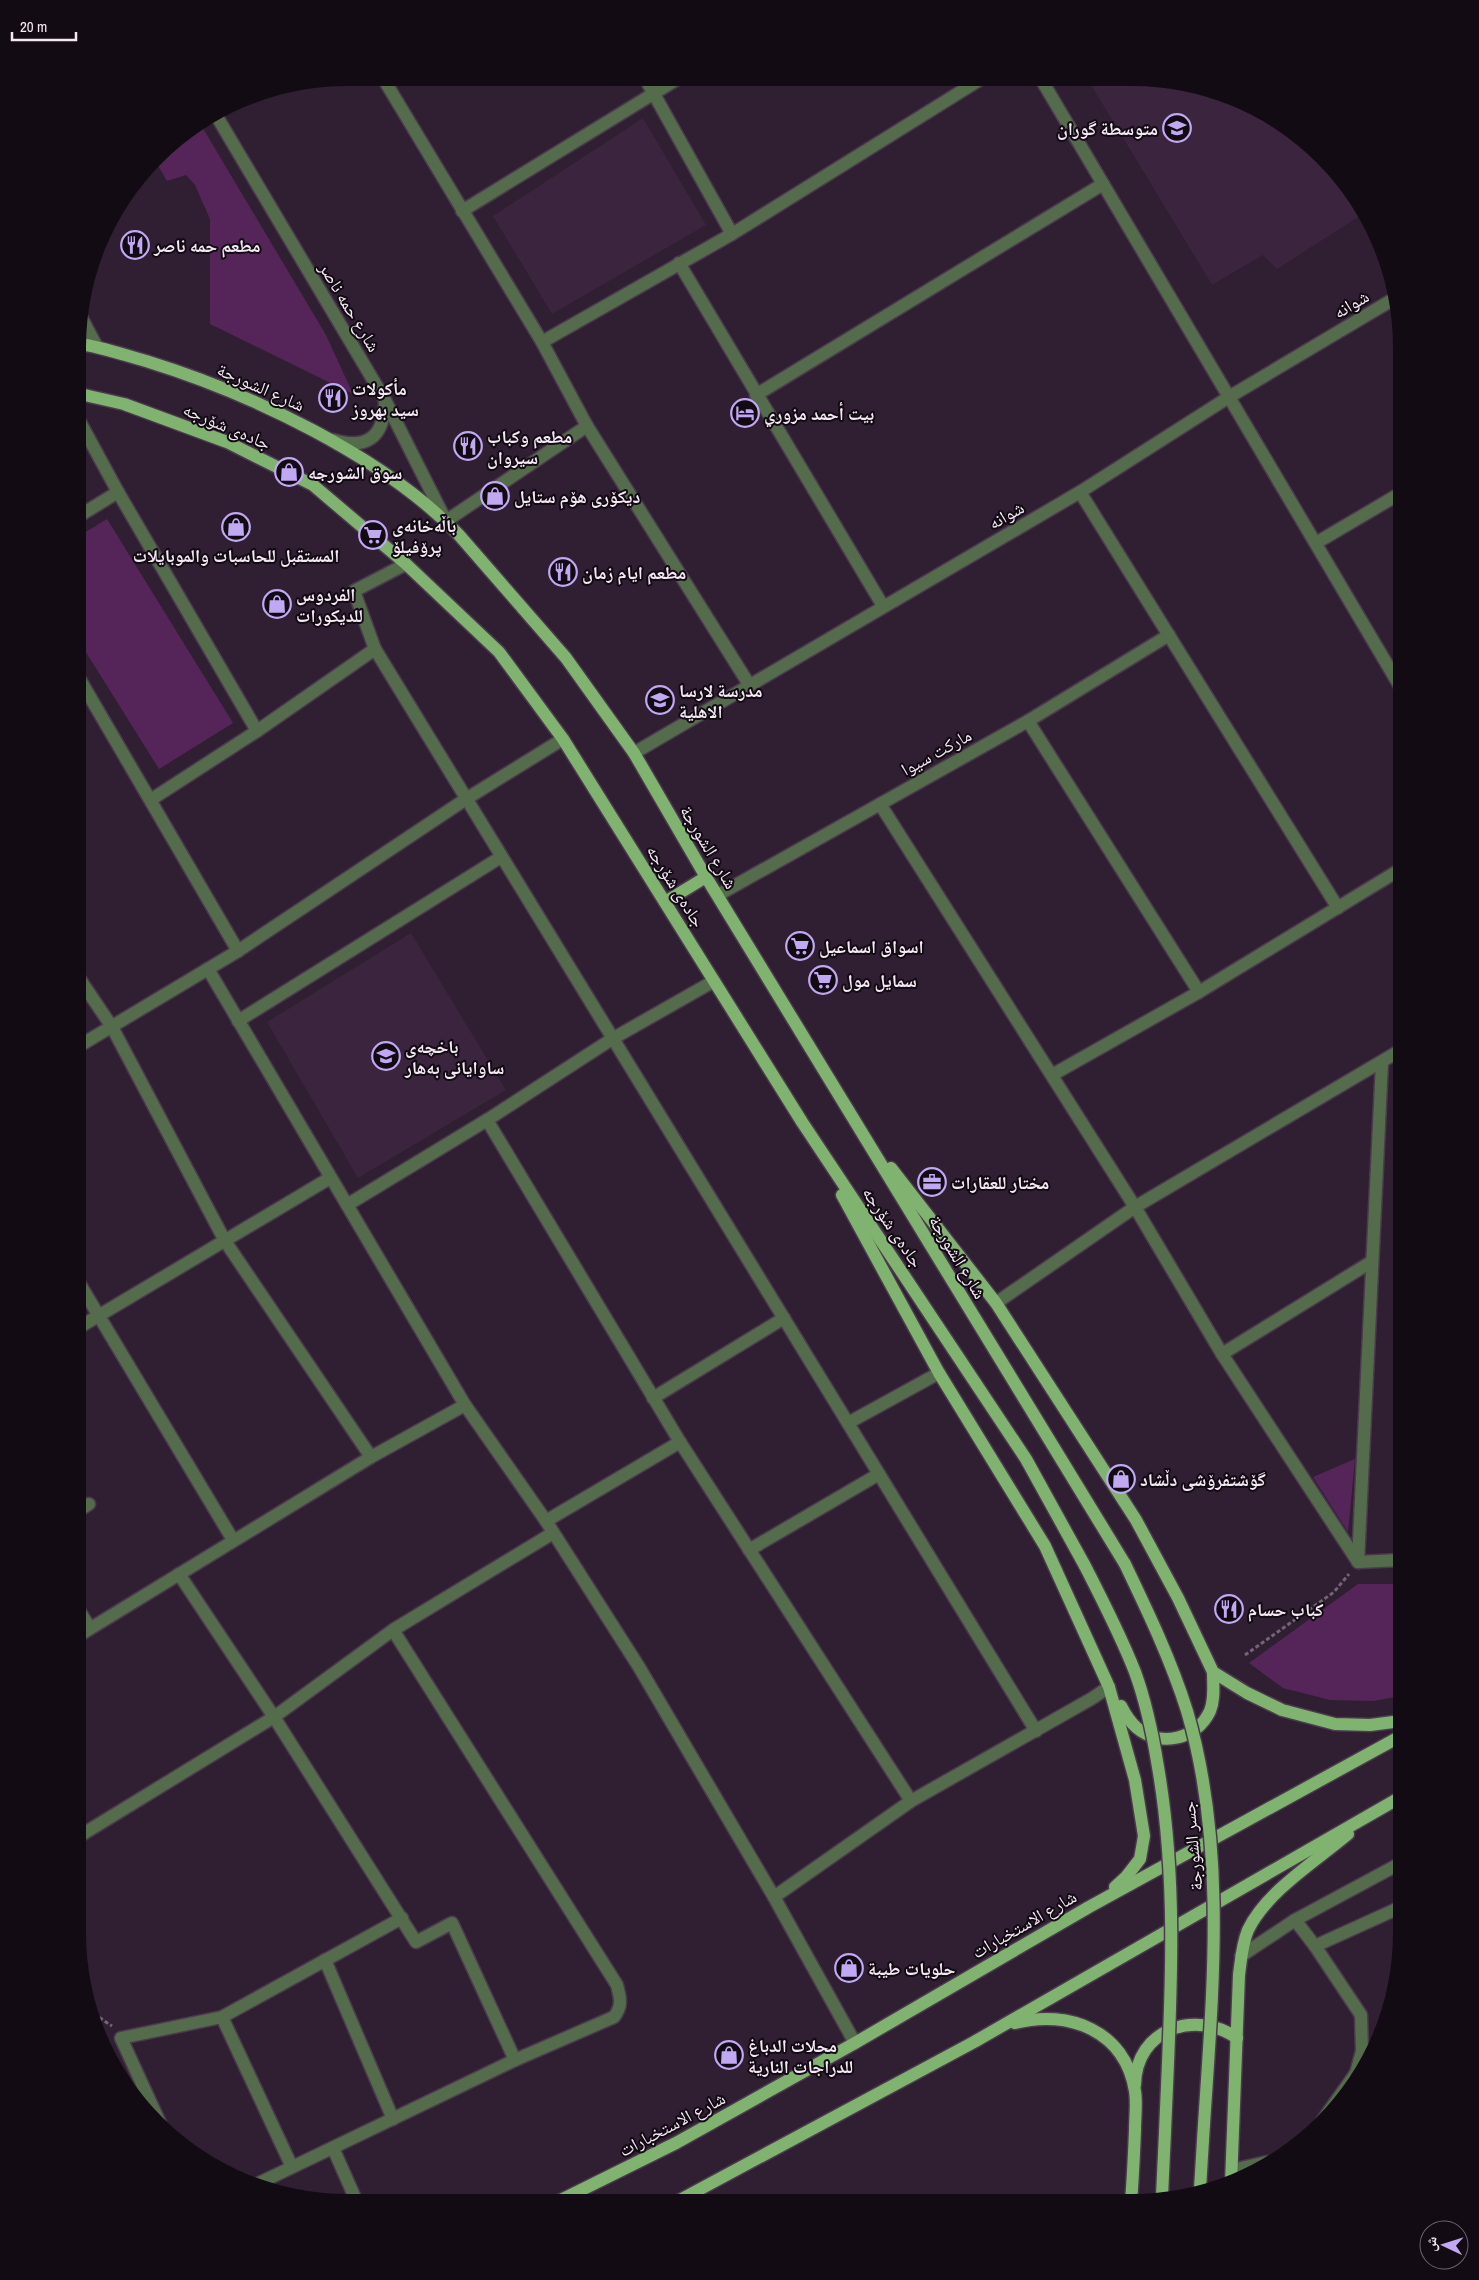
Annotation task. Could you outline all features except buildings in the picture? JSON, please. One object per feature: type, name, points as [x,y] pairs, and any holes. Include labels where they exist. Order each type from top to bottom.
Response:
[{"type":"main road","name":"شارع الشورجة","points":[[86,345],[191,375],[286,417],[329,439],[396,481],[446,521],[566,658],[634,753],[706,877],[1125,1564]]},
{"type":"main road","name":"جادەی شۆرجە","points":[[86,395],[124,404],[227,442],[313,485],[406,564],[499,652],[563,738],[802,1122],[1026,1459],[1085,1566]]},
{"type":"main road","points":[[665,902],[706,877]]},
{"type":"main road","points":[[802,1122],[939,1373],[1045,1546],[1109,1687],[1129,1720],[1137,1728],[1156,1738],[1178,1738],[1197,1728],[1210,1710],[1213,1699],[1213,1672],[1178,1598],[1136,1520],[996,1302],[854,1121]]},
{"type":"main road","name":"جسر الشورجة","points":[[1125,1564],[1163,1645],[1184,1702],[1205,1792],[1213,1875],[1215,1926],[1214,1976],[1200,2185]]},
{"type":"main road","name":"جسر الشورجة","points":[[1085,1566],[1111,1617],[1135,1673],[1153,1737],[1166,1815],[1171,1890],[1171,1985],[1162,2192]]},
{"type":"main road","points":[[1213,1672],[1247,1693],[1282,1710],[1335,1724],[1370,1725],[1393,1721]]},
{"type":"main road","points":[[1089,1907],[1126,1877],[1140,1859],[1143,1849],[1143,1821],[1135,1780],[1109,1687]]},
{"type":"main road","name":"شارع الاستخبارات","points":[[573,2194],[676,2143],[855,2043],[1089,1907],[1393,1740]]},
{"type":"main road","points":[[974,2042],[1393,1802]]},
{"type":"main road","points":[[1232,2174],[1241,1956],[1248,1931],[1259,1912],[1276,1894],[1374,1813]]},
{"type":"main road","points":[[691,2194],[1003,2027],[1032,2019],[1054,2018],[1074,2022],[1090,2028],[1101,2035],[1121,2055],[1128,2066],[1135,2092]]},
{"type":"main road","points":[[1131,2194],[1135,2092],[1138,2068],[1142,2056],[1158,2037],[1185,2025],[1203,2024],[1226,2031],[1237,2038]]},
{"type":"street","points":[[388,86],[542,342],[587,426],[750,686]]},
{"type":"street","points":[[649,86],[732,234]]},
{"type":"street","points":[[462,210],[666,86]]},
{"type":"street","points":[[542,342],[732,234],[970,86]]},
{"type":"street","points":[[1045,86],[1393,674]]},
{"type":"street","name":"شارع حمه ناصر","points":[[219,120],[385,400],[446,521]]},
{"type":"street","points":[[756,395],[1103,184]]},
{"type":"street","points":[[679,263],[883,606]]},
{"type":"street","name":"شوانە","points":[[634,753],[1080,492],[1229,397],[1389,302]]},
{"type":"street","points":[[87,328],[97,347]]},
{"type":"street","points":[[329,439],[350,444],[362,443],[372,439],[382,426],[385,400]]},
{"type":"street","points":[[446,521],[587,426]]},
{"type":"street","points":[[86,433],[118,492],[257,730]]},
{"type":"street","points":[[86,512],[118,492]]},
{"type":"street","points":[[1080,492],[1338,908]]},
{"type":"street","points":[[1316,543],[1393,498]]},
{"type":"street","points":[[406,564],[354,591],[375,649],[500,857],[1036,1730]]},
{"type":"street","name":"مارکت سیوا","points":[[718,896],[1028,721],[1169,635]]},
{"type":"street","points":[[152,799],[375,649]]},
{"type":"street","points":[[86,690],[152,799],[238,951]]},
{"type":"street","points":[[1028,721],[1199,992]]},
{"type":"street","points":[[86,1042],[238,951],[466,799],[563,738]]},
{"type":"street","points":[[880,804],[1136,1207],[1222,1354],[1358,1562]]},
{"type":"street","points":[[238,1021],[500,857]]},
{"type":"street","points":[[1052,1075],[1199,992],[1393,874]]},
{"type":"street","points":[[208,969],[465,1405],[546,1521],[639,1667],[774,1897],[855,2043]]},
{"type":"street","points":[[347,1205],[487,1120],[612,1038],[714,981]]},
{"type":"street","points":[[86,988],[112,1027],[224,1241],[370,1457]]},
{"type":"street","points":[[996,1302],[1136,1207],[1393,1055]]},
{"type":"street","points":[[1358,1562],[1382,1062]]},
{"type":"street","points":[[487,1120],[680,1442],[911,1801]]},
{"type":"street","points":[[86,1323],[330,1178]]},
{"type":"street","points":[[1222,1354],[1371,1262]]},
{"type":"street","points":[[86,1293],[233,1540]]},
{"type":"street","points":[[653,1398],[784,1318]]},
{"type":"street","points":[[848,1422],[939,1373]]},
{"type":"street","points":[[86,1631],[370,1457],[465,1405]]},
{"type":"street","points":[[546,1521],[680,1442]]},
{"type":"street","points":[[749,1550],[879,1474]]},
{"type":"street","points":[[86,1832],[274,1717],[393,1630],[553,1533]]},
{"type":"street","points":[[1358,1562],[1393,1560]]},
{"type":"street","points":[[179,1574],[274,1717],[416,1942],[452,1923],[515,2060]]},
{"type":"street","points":[[86,1622],[90,1628]]},
{"type":"street","points":[[265,2180],[515,2060],[614,2017],[620,2009],[621,2001],[617,1985],[393,1630]]},
{"type":"street","points":[[774,1897],[911,1801],[1109,1687]]},
{"type":"street","points":[[1241,1956],[1295,1920],[1393,1867]]},
{"type":"street","points":[[1315,1946],[1393,1911]]},
{"type":"street","points":[[152,2106],[121,2038],[222,2017],[402,1918]]},
{"type":"street","points":[[1295,1920],[1315,1946],[1361,2015],[1362,2051],[1359,2060]]},
{"type":"street","points":[[325,1960],[393,2119]]},
{"type":"street","points":[[222,2017],[292,2167]]},
{"type":"street","points":[[333,2148],[353,2194]]},
{"type":"path","points":[[1244,1655],[1334,1592],[1351,1573]]},
{"type":"shaded area","points":[[1092,86],[1166,88],[1199,95],[1247,113],[1277,130],[1304,151],[1339,188],[1358,217],[1277,269],[1263,255],[1212,285]]},
{"type":"shaded area","points":[[643,118],[706,225],[552,314],[493,216]]},
{"type":"shaded area","points":[[203,129],[326,335],[353,394],[210,324],[210,219],[195,185],[186,175],[167,181],[159,167],[175,151]]},
{"type":"shaded area","points":[[107,519],[233,723],[159,769],[86,652],[86,532]]},
{"type":"shaded area","name":"باخچەی ساوایانی بەهار","points":[[411,933],[506,1090],[358,1178],[267,1022]]},
{"type":"shaded area","points":[[1355,1459],[1348,1532],[1313,1477]]},
{"type":"shaded area","points":[[1358,1584],[1393,1584],[1393,1697],[1373,1701],[1330,1700],[1283,1688],[1249,1663]]},
{"type":"place","name":"متوسطة گوران","points":[[1177,128]]},
{"type":"place","name":"مطعم حمه ناصر","points":[[135,245]]},
{"type":"place","name":"مأكولات سيد بهروز","points":[[333,398]]},
{"type":"place","name":"بيت أحمد مزوري","points":[[745,413]]},
{"type":"place","name":"مطعم وكباب سيروان","points":[[468,446]]},
{"type":"place","name":"سوق الشورجه","points":[[289,472]]},
{"type":"place","name":"دیکۆری هۆم ستایل","points":[[495,496]]},
{"type":"place","name":"المستقبل للحاسبات والموبايلات","points":[[236,527]]},
{"type":"place","name":"باڵەخانەی پرۆفیلۆ","points":[[373,535]]},
{"type":"place","name":"مطعم ايام زمان","points":[[563,572]]},
{"type":"place","name":"الفردوس للديكورات","points":[[277,604]]},
{"type":"place","name":"مدرسة لارسا الاهلية","points":[[660,700]]},
{"type":"place","name":"اسواق اسماعيل","points":[[800,946]]},
{"type":"place","name":"سمايل مول","points":[[823,980]]},
{"type":"place","name":"باخچەی ساوایانی بەهار","points":[[386,1056]]},
{"type":"place","name":"مختار للعقارات","points":[[932,1182]]},
{"type":"place","name":"گۆشتفرۆشی دڵشاد","points":[[1121,1479]]},
{"type":"place","name":"كباب حسام","points":[[1229,1609]]},
{"type":"place","name":"حلويات طيبة","points":[[849,1968]]},
{"type":"place","name":"محلات الدباغ للدراجات النارية","points":[[729,2055]]}]
